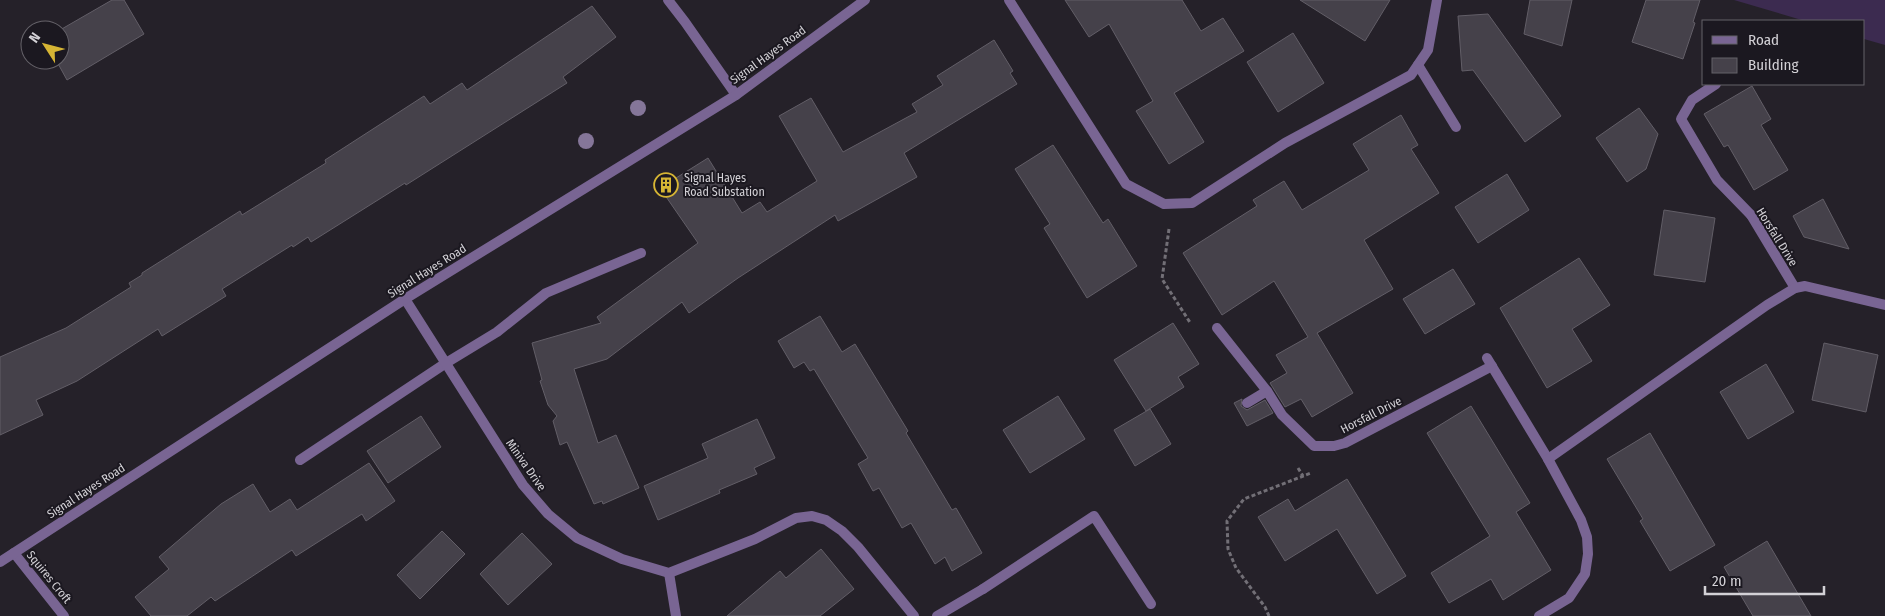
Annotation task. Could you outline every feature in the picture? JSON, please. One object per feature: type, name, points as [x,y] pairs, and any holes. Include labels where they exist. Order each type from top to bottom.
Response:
[{"type":"street","points":[[668,0],[686,22],[736,95]]},
{"type":"street","name":"Signal Hayes Road","points":[[0,562],[405,299],[736,95],[865,0]]},
{"type":"street","points":[[1009,0],[1126,184],[1164,204],[1192,203],[1286,143],[1411,75],[1428,50],[1437,0]]},
{"type":"street","points":[[1418,65],[1456,127]]},
{"type":"street","name":"Horsfall Drive","points":[[1714,85],[1692,100],[1681,119],[1717,180],[1751,215],[1795,288]]},
{"type":"street","points":[[300,460],[446,363],[497,332],[546,293],[641,253]]},
{"type":"street","points":[[1548,459],[1767,305],[1795,288],[1805,286],[1885,305]]},
{"type":"street","name":"Miniva Drive","points":[[405,299],[523,485],[548,514],[577,538],[622,559],[670,572]]},
{"type":"street","name":"Horsfall Drive","points":[[1217,328],[1267,391],[1282,415],[1314,446],[1334,446],[1345,443],[1490,362],[1582,520],[1587,537],[1588,554],[1585,574],[1569,598],[1539,616]]},
{"type":"street","points":[[1246,403],[1267,391]]},
{"type":"street","points":[[676,616],[670,572],[755,539],[796,518],[812,516],[826,520],[842,531],[858,547],[914,616]]},
{"type":"street","points":[[937,616],[1094,516],[1151,604]]},
{"type":"street","name":"Squires Croft","points":[[14,553],[64,616]]},
{"type":"path","points":[[1173,204],[1162,279],[1193,326]]},
{"type":"path","points":[[1269,616],[1265,607],[1236,568],[1228,549],[1227,521],[1244,499],[1312,473]]},
{"type":"shaded area","points":[[1734,0],[1885,0],[1885,45],[1865,39],[1865,20],[1802,20]]},
{"type":"building","points":[[112,0],[124,0],[144,34],[67,80],[62,70],[70,70],[70,24]]},
{"type":"building","points":[[1065,0],[1182,0],[1201,31],[1223,18],[1244,51],[1174,93],[1204,142],[1169,164],[1136,111],[1153,101],[1109,24],[1089,37]]},
{"type":"building","points":[[1300,0],[1390,0],[1365,41]]},
{"type":"building","points":[[1530,0],[1572,0],[1562,46],[1524,34]]},
{"type":"building","points":[[1646,0],[1700,0],[1693,22],[1695,23],[1683,59],[1632,42]]},
{"type":"building","points":[[592,6],[616,37],[563,77],[567,83],[406,185],[405,183],[311,242],[308,237],[293,247],[292,245],[222,289],[226,296],[162,336],[158,329],[77,381],[36,400],[43,415],[0,435],[0,357],[66,328],[131,287],[129,283],[142,275],[142,273],[240,211],[242,215],[326,163],[325,160],[424,96],[430,104],[462,83],[467,90]]},
{"type":"building","points":[[1488,14],[1561,116],[1525,142],[1473,70],[1462,71],[1458,16]]},
{"type":"building","points":[[1293,33],[1324,83],[1278,112],[1247,62]]},
{"type":"building","points":[[994,40],[1013,71],[1010,73],[1017,84],[904,153],[917,177],[838,221],[835,215],[738,278],[689,313],[682,302],[607,359],[574,369],[598,443],[616,435],[639,488],[603,504],[602,501],[594,504],[567,442],[560,445],[553,421],[557,416],[548,405],[540,381],[542,380],[532,343],[601,323],[597,317],[698,243],[660,188],[708,158],[742,213],[760,202],[767,212],[817,181],[779,116],[811,98],[843,152],[917,112],[912,104],[943,85],[937,76]]},
{"type":"building","points":[[1752,86],[1771,119],[1761,125],[1788,170],[1754,190],[1728,145],[1724,147],[1704,114]]},
{"type":"building","points":[[1639,108],[1658,134],[1646,169],[1627,182],[1596,138]]},
{"type":"building","points":[[1401,115],[1418,145],[1411,149],[1439,193],[1364,240],[1393,289],[1317,333],[1353,393],[1312,417],[1301,399],[1285,407],[1270,383],[1287,373],[1276,355],[1308,337],[1274,281],[1222,315],[1183,253],[1257,206],[1253,200],[1284,181],[1302,210],[1369,170],[1353,144]]},
{"type":"building","points":[[1053,145],[1103,223],[1108,219],[1137,266],[1087,298],[1044,228],[1050,224],[1015,169]]},
{"type":"building","points":[[1507,174],[1529,210],[1478,243],[1455,207]]},
{"type":"building","points":[[1823,199],[1849,249],[1804,237],[1793,216]]},
{"type":"building","points":[[1664,210],[1715,218],[1705,282],[1654,275]]},
{"type":"building","points":[[1579,258],[1610,305],[1572,329],[1592,361],[1547,388],[1500,308]]},
{"type":"building","points":[[1453,269],[1475,304],[1425,334],[1403,299]]},
{"type":"building","points":[[820,316],[842,352],[855,344],[908,431],[906,433],[952,510],[956,508],[982,553],[952,571],[945,557],[935,564],[911,523],[902,528],[879,488],[873,491],[858,464],[868,458],[814,369],[810,371],[804,362],[794,368],[778,341]]},
{"type":"building","points":[[1173,323],[1199,364],[1178,377],[1184,387],[1146,411],[1114,360]]},
{"type":"building","points":[[1824,343],[1878,355],[1866,412],[1812,400]]},
{"type":"building","points":[[1766,364],[1794,412],[1748,439],[1720,392]]},
{"type":"building","points":[[1058,396],[1085,439],[1030,473],[1003,430]]},
{"type":"building","points":[[1242,399],[1241,406],[1247,410],[1265,400],[1273,413],[1247,426],[1234,403]]},
{"type":"building","points":[[1471,406],[1530,503],[1516,512],[1551,570],[1503,600],[1491,579],[1449,603],[1431,573],[1490,536],[1427,433]]},
{"type":"building","points":[[1150,409],[1171,444],[1135,466],[1114,430]]},
{"type":"building","points":[[421,416],[441,447],[388,483],[367,451]]},
{"type":"building","points":[[757,419],[775,458],[754,468],[757,474],[719,490],[720,493],[658,520],[644,486],[708,458],[702,444]]},
{"type":"building","points":[[1650,433],[1715,545],[1670,571],[1640,521],[1643,519],[1607,459]]},
{"type":"building","points":[[369,463],[395,501],[366,521],[362,514],[296,556],[292,550],[215,601],[211,597],[187,616],[151,616],[135,597],[169,569],[159,557],[221,504],[253,484],[270,512],[290,499],[297,510]]},
{"type":"building","points":[[1347,479],[1406,576],[1377,594],[1337,529],[1285,561],[1258,517],[1288,499],[1295,511]]},
{"type":"building","points":[[442,531],[465,554],[420,599],[397,575]]},
{"type":"building","points":[[522,533],[552,564],[508,605],[480,574]]},
{"type":"building","points":[[1767,541],[1811,616],[1753,616],[1724,567]]},
{"type":"building","points":[[821,549],[854,589],[820,616],[727,616],[780,571],[786,578]]},
{"type":"place","name":"Signal Hayes Road Substation","points":[[666,185]]}]
